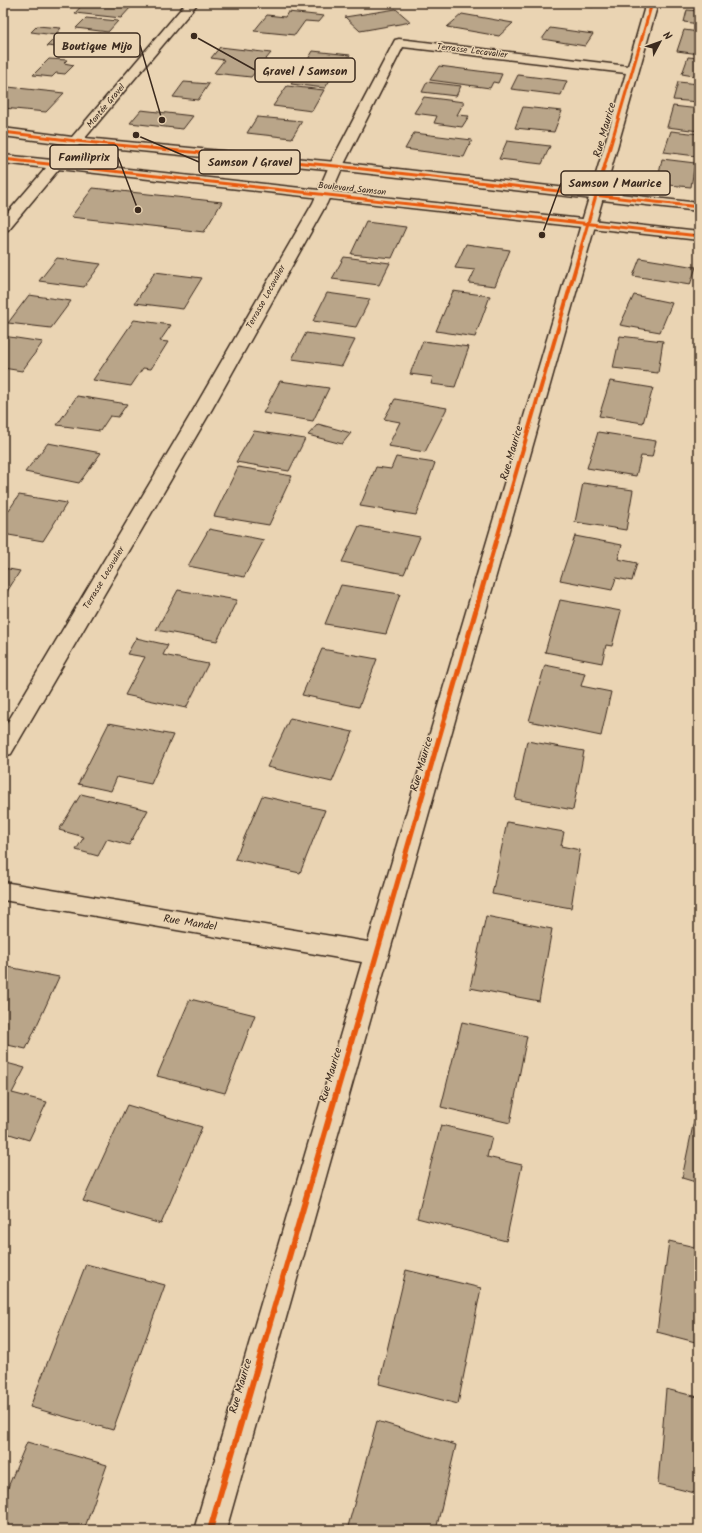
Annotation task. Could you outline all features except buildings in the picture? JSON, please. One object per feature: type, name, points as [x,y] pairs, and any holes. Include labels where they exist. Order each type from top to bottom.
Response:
[{"type":"street","name":"Montée Gravel","points":[[3,227],[192,3]]},
{"type":"street","name":"Rue Maurice","points":[[210,1530],[652,3]]},
{"type":"street","name":"Terrasse Lecavalier","points":[[3,748],[203,409],[325,194],[336,166],[399,43],[633,70]]},
{"type":"street","name":"Boulevard Samson","points":[[3,132],[76,141],[336,166],[699,208]]},
{"type":"street","name":"Boulevard Samson","points":[[3,159],[699,236]]},
{"type":"street","name":"Rue Mandel","points":[[3,892],[377,954]]},
{"type":"cycle path","points":[[210,1530],[652,3]]},
{"type":"cycle path","points":[[3,132],[76,141],[336,166],[699,207]]},
{"type":"cycle path","points":[[3,159],[699,236]]},
{"type":"place","name":"Gravel / Samson","points":[[194,36]]},
{"type":"place","name":"Boutique Mijo","points":[[162,120]]},
{"type":"place","name":"Samson / Gravel","points":[[136,135]]},
{"type":"place","name":"Familiprix","points":[[138,210]]},
{"type":"place","name":"Samson / Maurice","points":[[542,235]]}]
